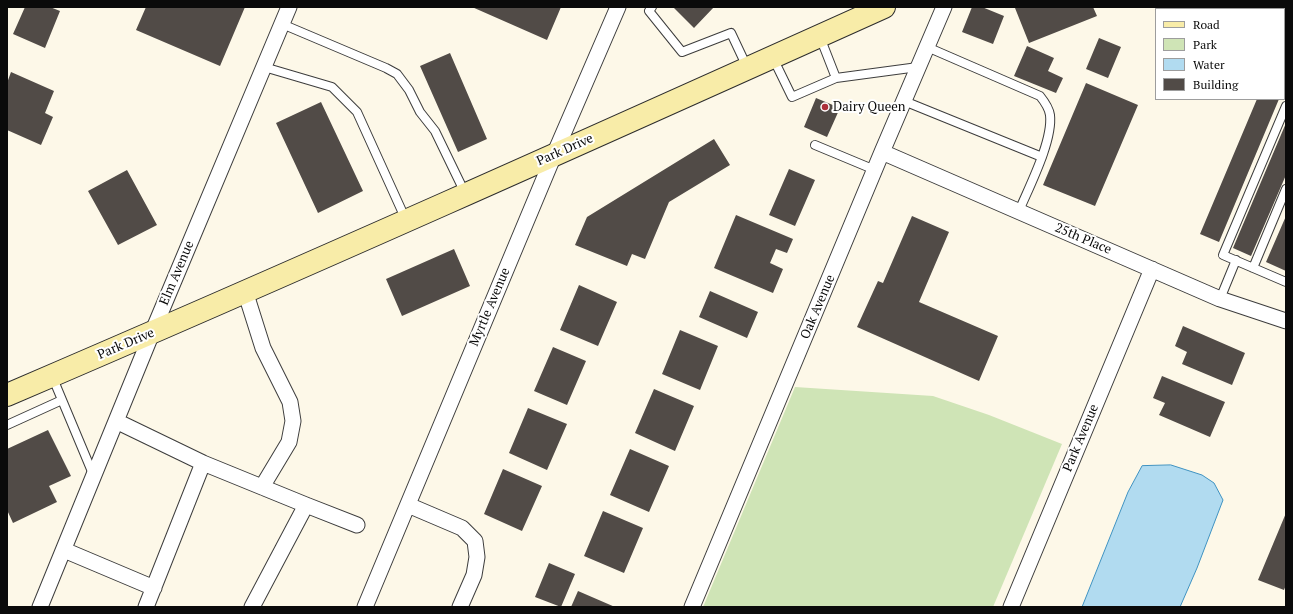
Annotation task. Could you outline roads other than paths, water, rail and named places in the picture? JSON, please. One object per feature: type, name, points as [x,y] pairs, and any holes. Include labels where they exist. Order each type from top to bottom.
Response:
[{"type":"street","name":"Elm Avenue","points":[[40,607],[152,333],[289,7]]},
{"type":"street","name":"Myrtle Avenue","points":[[365,607],[554,155],[618,7]]},
{"type":"street","name":"Park Drive","points":[[7,395],[245,292],[884,7]]},
{"type":"street","name":"Oak Avenue","points":[[692,607],[944,7]]},
{"type":"street","name":"25th Place","points":[[882,152],[1220,299],[1286,321]]},
{"type":"street","name":"Park Avenue","points":[[1011,607],[1152,269]]},
{"type":"street","points":[[245,292],[263,348],[290,402],[293,421],[289,442],[262,487]]},
{"type":"street","points":[[116,421],[203,463],[357,525]]},
{"type":"street","points":[[146,607],[203,463]]},
{"type":"street","points":[[252,607],[306,505]]},
{"type":"street","points":[[408,505],[462,528],[475,541],[477,557],[474,575],[460,607]]},
{"type":"street","points":[[64,550],[154,588]]},
{"type":"lane","points":[[652,7],[649,11],[682,52],[731,33],[748,68]]},
{"type":"lane","points":[[282,24],[397,74],[409,90],[420,112],[435,131],[466,194]]},
{"type":"lane","points":[[819,36],[836,78]]},
{"type":"lane","points":[[927,47],[1040,96],[1050,113],[1050,127],[1042,157],[1019,211]]},
{"type":"lane","points":[[773,57],[792,97],[836,78],[918,67]]},
{"type":"lane","points":[[264,67],[332,87],[357,112],[406,220]]},
{"type":"lane","points":[[904,101],[1042,157]]},
{"type":"lane","points":[[1286,106],[1223,255],[1286,282]]},
{"type":"lane","points":[[815,145],[875,170]]},
{"type":"lane","points":[[1252,268],[1286,189]]},
{"type":"lane","points":[[1220,299],[1236,260]]},
{"type":"lane","points":[[52,376],[94,476]]},
{"type":"lane","points":[[7,426],[62,400]]},
{"type":"water","points":[[1171,465],[1202,475],[1214,483],[1223,500],[1197,568],[1180,607],[1082,607],[1128,492],[1142,466]]},
{"type":"place","name":"Dairy Queen","points":[[825,107]]}]
